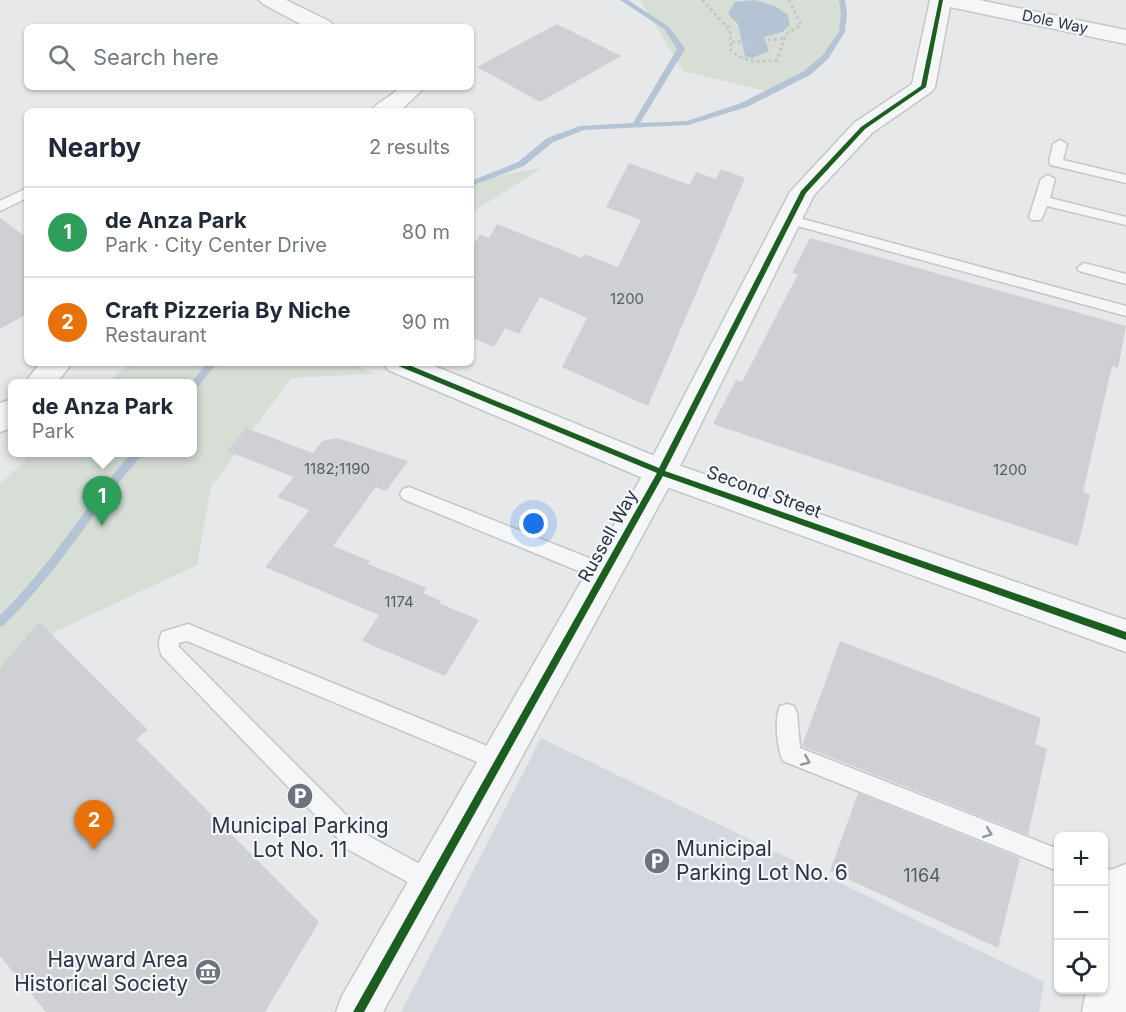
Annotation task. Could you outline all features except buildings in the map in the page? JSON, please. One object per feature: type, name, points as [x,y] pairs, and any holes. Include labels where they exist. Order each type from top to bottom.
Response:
[{"type":"main road","points":[[1104,1012],[1118,975],[1126,886]]},
{"type":"street","points":[[270,0],[317,24]]},
{"type":"street","name":"Russell Way","points":[[358,1012],[661,472],[803,192],[863,128],[923,87],[941,0]]},
{"type":"street","name":"Dole Way","points":[[949,0],[1126,38]]},
{"type":"street","points":[[388,108],[398,102],[410,90]]},
{"type":"street","points":[[43,379],[54,366]]},
{"type":"street","name":"Second Street","points":[[405,366],[661,472],[1126,636]]},
{"type":"lane","points":[[1060,144],[1056,162],[1126,179]]},
{"type":"lane","points":[[1036,217],[1048,179]]},
{"type":"lane","points":[[0,207],[24,194]]},
{"type":"lane","points":[[1042,200],[1126,221]]},
{"type":"lane","points":[[788,219],[1126,310]]},
{"type":"lane","points":[[1084,268],[1126,279]]},
{"type":"lane","points":[[409,494],[605,573]]},
{"type":"lane","points":[[432,883],[357,842],[169,650],[169,638],[188,632],[500,761]]},
{"type":"lane","points":[[787,713],[790,754],[1054,858]]},
{"type":"lane","points":[[1108,879],[1126,886]]},
{"type":"path","points":[[702,0],[730,30],[731,51],[742,61],[761,63],[777,60],[786,34],[801,25],[789,0]]},
{"type":"path","points":[[732,42],[783,39]]},
{"type":"shaded area","points":[[640,0],[842,0],[842,7],[846,15],[842,32],[819,64],[798,77],[766,91],[683,71]]},
{"type":"shaded area","points":[[542,168],[474,211],[474,179]]},
{"type":"shaded area","points":[[127,366],[357,366],[374,374],[291,378],[211,487],[197,565],[56,631],[0,692],[0,484],[29,457],[197,457],[197,379],[112,379]]},
{"type":"shaded area","name":"Municipal Parking Lot No. 6","points":[[541,738],[1044,982],[1039,1012],[401,1012]]},
{"type":"water","points":[[754,0],[775,6],[788,15],[790,25],[782,32],[764,37],[769,51],[752,58],[745,56],[738,24],[728,14],[735,2]]},
{"type":"waterway","points":[[623,0],[667,28],[681,49],[636,124]]},
{"type":"waterway","points":[[474,183],[521,164],[550,140],[583,128],[688,123],[744,105],[807,73],[825,57],[842,32],[844,14],[842,0]]},
{"type":"waterway","points":[[197,382],[210,366]]},
{"type":"waterway","points":[[0,622],[37,583],[103,494],[134,457]]},
{"type":"cycle path","points":[[358,1012],[661,472],[803,192],[863,128],[923,87],[941,0]]},
{"type":"cycle path","points":[[405,366],[661,472],[1126,636]]},
{"type":"place","name":"de Anza Park","points":[[102,526]]},
{"type":"place","name":"Municipal Parking Lot No. 11","points":[[300,796]]},
{"type":"place","name":"Craft Pizzeria By Niche","points":[[94,850]]},
{"type":"place","name":"Municipal Parking Lot No. 6","points":[[657,861]]},
{"type":"place","name":"Hayward Area Historical Society","points":[[208,972]]}]
